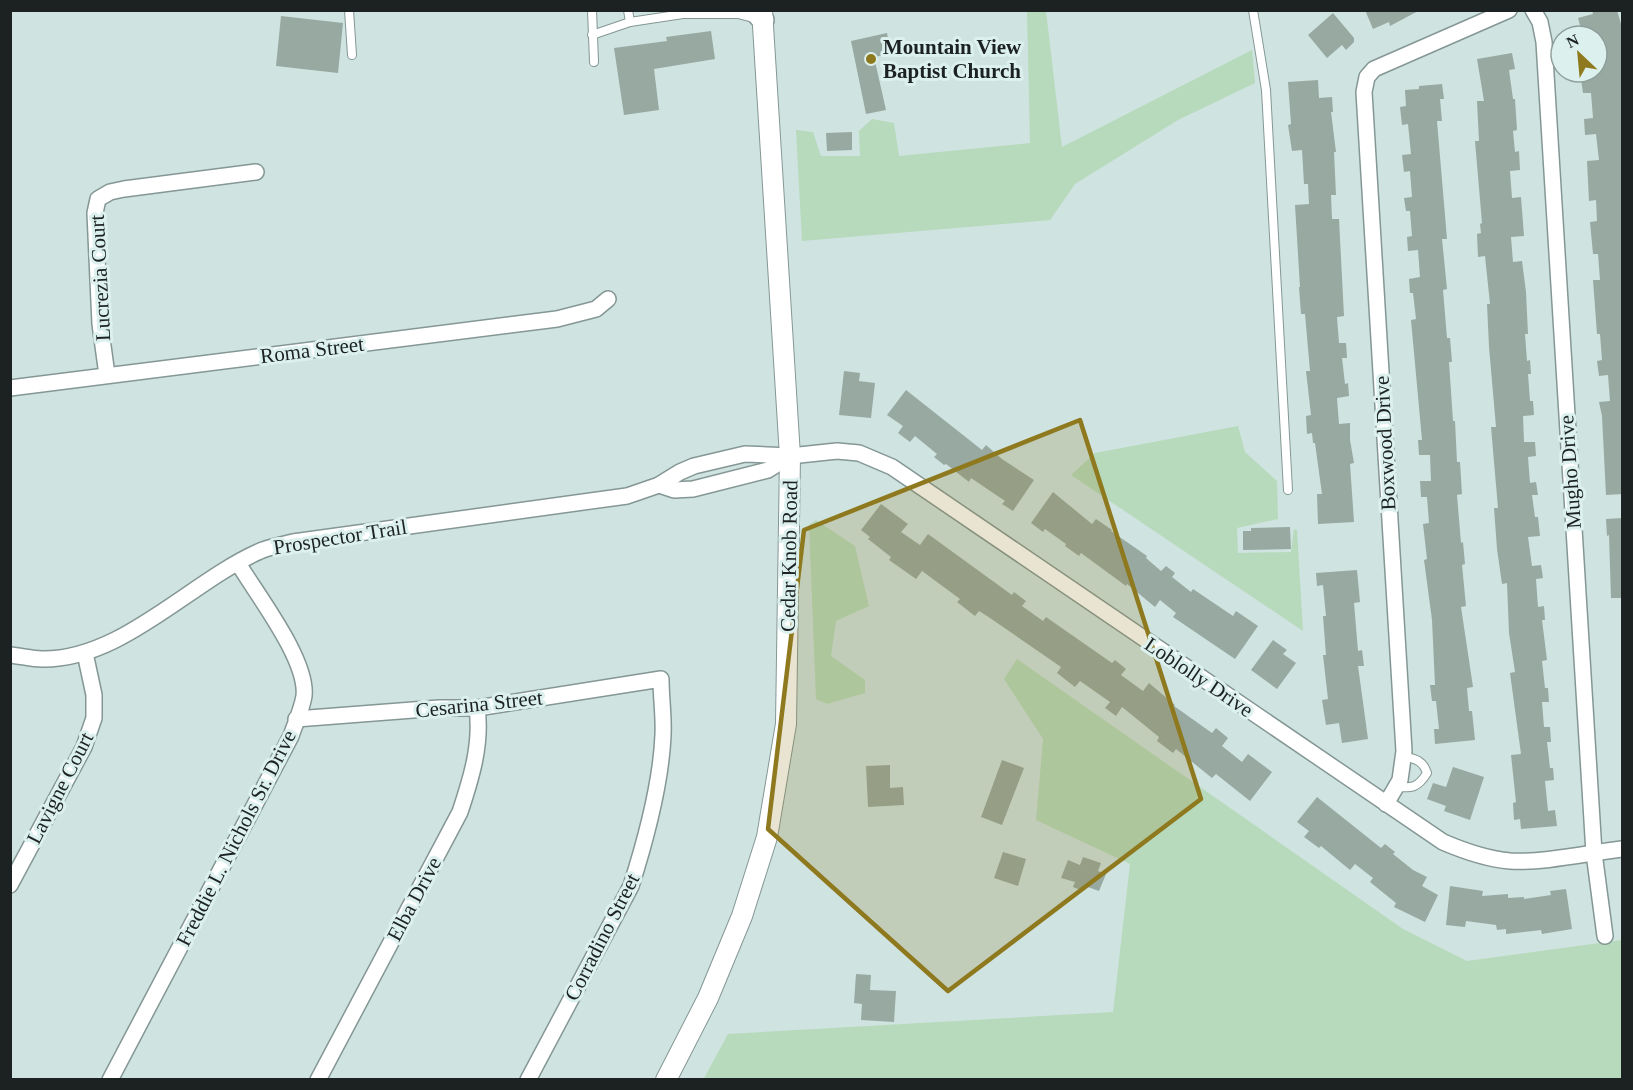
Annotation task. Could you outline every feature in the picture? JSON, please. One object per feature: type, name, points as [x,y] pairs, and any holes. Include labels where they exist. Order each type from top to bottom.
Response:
[{"type":"street","name":"Boxwood Drive","points":[[1386,804],[1400,780],[1403,756],[1364,98],[1367,77],[1374,69],[1509,10]]},
{"type":"street","name":"Mugho Drive","points":[[1533,10],[1540,22],[1544,42],[1594,853],[1605,936]]},
{"type":"street","name":"Cedar Knob Road","points":[[666,1080],[708,998],[742,916],[767,837],[786,724],[790,456],[761,13]]},
{"type":"street","name":"Lucrezia Court","points":[[107,375],[100,313],[95,213],[98,199],[110,192],[124,189],[256,172]]},
{"type":"street","name":"Roma Street","points":[[10,388],[557,319],[596,309],[608,299]]},
{"type":"street","name":"Loblolly Drive","points":[[790,456],[837,452],[859,453],[892,467],[1443,842],[1471,854],[1510,861],[1623,849]]},
{"type":"street","name":"Prospector Trail","points":[[10,655],[42,659],[85,653],[128,633],[259,551],[293,542],[627,496],[659,486],[680,472],[727,458],[763,454],[790,456]]},
{"type":"street","name":"Prospector Trail","points":[[659,486],[674,490],[693,489],[768,470],[790,456]]},
{"type":"street","name":"Freddie L. Nichols Sr. Drive","points":[[110,1080],[291,736],[304,696],[302,676],[293,651],[238,563]]},
{"type":"street","name":"Lavigne Court","points":[[10,885],[84,747],[94,718],[94,695],[85,653]]},
{"type":"street","name":"Cesarina Street","points":[[296,719],[440,708],[477,708],[661,679]]},
{"type":"street","name":"Corradino Street","points":[[528,1080],[631,886],[650,824],[663,736],[661,679]]},
{"type":"street","name":"Elba Drive","points":[[318,1080],[460,812],[470,782],[477,748],[479,721],[477,708]]},
{"type":"lane","points":[[349,10],[352,55]]},
{"type":"lane","points":[[592,10],[594,62]]},
{"type":"lane","points":[[628,10],[630,22]]},
{"type":"lane","points":[[1253,10],[1266,90],[1288,490]]},
{"type":"lane","points":[[592,35],[630,22],[683,12],[761,13]]},
{"type":"lane","points":[[1396,787],[1410,788],[1421,783],[1427,773],[1424,765],[1416,759],[1403,756]]},
{"type":"highlighted area","points":[[1080,420],[1201,799],[948,991],[768,829],[804,530]]},
{"type":"green space","points":[[1027,11],[1046,11],[1062,147],[1252,50],[1255,83],[1178,120],[1075,184],[1050,220],[802,241],[796,130],[813,132],[821,156],[860,156],[859,131],[872,119],[894,123],[899,156],[1030,143]]},
{"type":"green space","points":[[1238,426],[1245,452],[1277,481],[1278,519],[1237,528],[1238,553],[1291,552],[1294,529],[1297,530],[1303,631],[1071,475],[1095,453]]},
{"type":"green space","points":[[816,520],[855,546],[869,606],[836,621],[831,656],[865,680],[865,693],[827,704],[816,699],[809,525]]},
{"type":"green space","points":[[1017,659],[1403,929],[1467,961],[1622,940],[1622,1079],[703,1080],[728,1034],[1113,1012],[1130,864],[1036,820],[1043,739],[1004,679]]},
{"type":"building","points":[[1365,10],[1420,10],[1390,26],[1389,22],[1373,29]]},
{"type":"building","points":[[1592,10],[1617,10],[1623,31],[1623,494],[1606,495],[1602,416],[1599,402],[1610,401],[1608,375],[1599,376],[1597,361],[1602,360],[1600,334],[1597,334],[1593,280],[1600,280],[1598,254],[1593,254],[1590,222],[1597,221],[1596,200],[1589,201],[1587,161],[1599,160],[1596,134],[1585,135],[1584,119],[1593,118],[1591,93],[1583,93],[1582,84],[1609,84],[1609,24],[1580,24],[1578,18],[1593,14]]},
{"type":"building","points":[[1333,13],[1354,38],[1354,42],[1346,50],[1342,45],[1327,58],[1308,35]]},
{"type":"building","points":[[281,16],[343,23],[338,73],[276,66]]},
{"type":"building","points":[[711,31],[715,59],[654,69],[659,110],[624,115],[614,48],[667,41],[666,37]]},
{"type":"building","points":[[887,33],[891,54],[874,57],[886,110],[866,114],[851,41]]},
{"type":"building","points":[[1512,53],[1515,69],[1509,70],[1513,99],[1515,99],[1517,130],[1513,131],[1515,152],[1519,151],[1520,170],[1510,171],[1512,198],[1521,197],[1524,236],[1511,237],[1513,262],[1522,261],[1526,292],[1528,334],[1525,334],[1527,361],[1530,360],[1531,374],[1528,374],[1530,401],[1533,401],[1534,415],[1523,416],[1524,442],[1535,442],[1536,456],[1528,457],[1530,483],[1536,482],[1538,495],[1532,495],[1540,536],[1528,537],[1532,566],[1541,565],[1543,578],[1536,579],[1538,607],[1544,606],[1545,620],[1542,620],[1547,660],[1542,661],[1549,702],[1542,702],[1544,727],[1550,727],[1551,742],[1547,742],[1554,780],[1545,781],[1548,811],[1555,810],[1557,826],[1521,829],[1520,819],[1514,820],[1513,803],[1516,802],[1511,755],[1521,754],[1510,673],[1515,672],[1509,633],[1507,583],[1502,584],[1497,549],[1494,508],[1498,508],[1491,427],[1496,427],[1487,304],[1490,304],[1485,256],[1478,257],[1477,234],[1481,233],[1480,224],[1482,223],[1475,141],[1479,141],[1477,101],[1484,101],[1477,59]]},
{"type":"building","points":[[1318,80],[1319,98],[1332,97],[1336,195],[1331,195],[1332,219],[1339,219],[1344,316],[1337,317],[1339,343],[1346,343],[1347,358],[1342,358],[1349,396],[1337,398],[1339,424],[1350,423],[1354,463],[1350,464],[1354,522],[1318,524],[1317,494],[1322,494],[1315,443],[1313,443],[1312,433],[1307,434],[1306,416],[1311,415],[1306,371],[1310,371],[1305,314],[1301,314],[1295,205],[1309,204],[1308,184],[1304,184],[1302,150],[1292,151],[1288,125],[1291,124],[1288,82]]},
{"type":"building","points":[[1442,84],[1444,99],[1440,99],[1442,121],[1437,121],[1447,239],[1442,239],[1447,289],[1443,290],[1447,338],[1450,338],[1452,362],[1449,362],[1457,462],[1460,462],[1462,494],[1457,495],[1465,564],[1462,565],[1466,606],[1461,607],[1473,687],[1467,688],[1475,740],[1435,744],[1434,729],[1439,729],[1436,701],[1432,701],[1430,685],[1435,685],[1432,620],[1424,560],[1427,559],[1423,524],[1429,523],[1427,497],[1421,497],[1420,481],[1431,481],[1430,455],[1419,455],[1418,440],[1422,440],[1411,320],[1416,319],[1409,279],[1420,277],[1418,250],[1408,251],[1407,237],[1412,236],[1410,211],[1406,211],[1404,198],[1412,197],[1410,171],[1404,172],[1402,155],[1411,154],[1408,124],[1402,125],[1400,107],[1406,106],[1405,90]]},
{"type":"building","points":[[852,132],[852,150],[827,151],[826,133]]},
{"type":"building","points":[[844,371],[860,373],[859,381],[875,383],[871,418],[839,415]]},
{"type":"building","points":[[906,390],[982,450],[986,445],[1002,459],[1034,480],[1013,511],[1002,504],[1005,501],[971,478],[969,482],[946,464],[944,465],[934,457],[937,454],[915,436],[910,442],[898,433],[903,426],[887,415]]},
{"type":"building","points":[[1053,492],[1092,524],[1096,519],[1112,530],[1147,556],[1146,558],[1161,571],[1166,566],[1175,573],[1172,577],[1191,592],[1193,589],[1233,616],[1236,611],[1258,626],[1235,659],[1173,617],[1176,613],[1160,600],[1155,607],[1127,584],[1126,586],[1081,553],[1079,556],[1045,529],[1043,532],[1031,523]]},
{"type":"building","points":[[881,504],[908,524],[901,532],[920,545],[928,534],[1012,595],[1014,592],[1026,601],[1022,606],[1043,621],[1046,617],[1112,663],[1115,660],[1126,669],[1121,675],[1143,691],[1149,683],[1174,706],[1212,733],[1216,728],[1228,738],[1222,746],[1242,762],[1248,754],[1272,772],[1250,801],[1216,774],[1212,778],[1176,749],[1173,753],[1157,741],[1159,737],[1122,707],[1116,716],[1105,708],[1110,702],[1080,681],[1075,687],[1057,673],[1061,667],[979,611],[975,616],[957,602],[960,599],[922,571],[916,579],[889,560],[891,557],[868,539],[870,537],[861,530]]},
{"type":"building","points":[[1623,518],[1623,598],[1611,598],[1609,535],[1607,536],[1606,519]]},
{"type":"building","points":[[1290,527],[1291,549],[1243,550],[1243,531],[1251,531],[1251,528]]},
{"type":"building","points":[[1357,570],[1360,602],[1354,603],[1358,651],[1362,650],[1364,666],[1358,666],[1368,739],[1342,743],[1339,723],[1326,725],[1322,700],[1328,699],[1323,655],[1326,655],[1323,616],[1326,616],[1323,585],[1317,586],[1316,573]]},
{"type":"building","points":[[1273,640],[1287,650],[1283,654],[1296,663],[1277,689],[1251,670]]},
{"type":"building","points":[[1002,760],[1024,768],[1002,825],[981,817]]},
{"type":"building","points":[[890,765],[890,788],[903,787],[904,805],[868,807],[866,766]]},
{"type":"building","points":[[1453,767],[1484,777],[1470,820],[1444,811],[1446,806],[1427,799],[1433,783],[1446,787]]},
{"type":"building","points":[[1317,797],[1381,848],[1385,844],[1395,852],[1393,854],[1413,870],[1427,877],[1422,886],[1438,895],[1425,922],[1394,907],[1396,903],[1370,882],[1373,878],[1355,864],[1350,870],[1321,846],[1319,848],[1304,837],[1309,831],[1297,822]]},
{"type":"building","points":[[1003,852],[1026,859],[1018,886],[994,878]]},
{"type":"building","points":[[1083,857],[1101,863],[1098,871],[1106,874],[1099,891],[1085,886],[1083,891],[1073,887],[1075,882],[1061,878],[1068,860],[1080,865]]},
{"type":"building","points":[[1450,886],[1483,891],[1482,896],[1508,894],[1508,898],[1524,897],[1524,899],[1551,895],[1550,891],[1566,889],[1572,929],[1542,934],[1541,930],[1506,934],[1506,929],[1497,930],[1496,925],[1466,921],[1465,927],[1446,925]]},
{"type":"building","points":[[856,974],[871,975],[870,990],[896,991],[894,1022],[861,1020],[862,1004],[854,1003]]},
{"type":"place","name":"Mountain View Baptist Church","points":[[871,59]]}]
